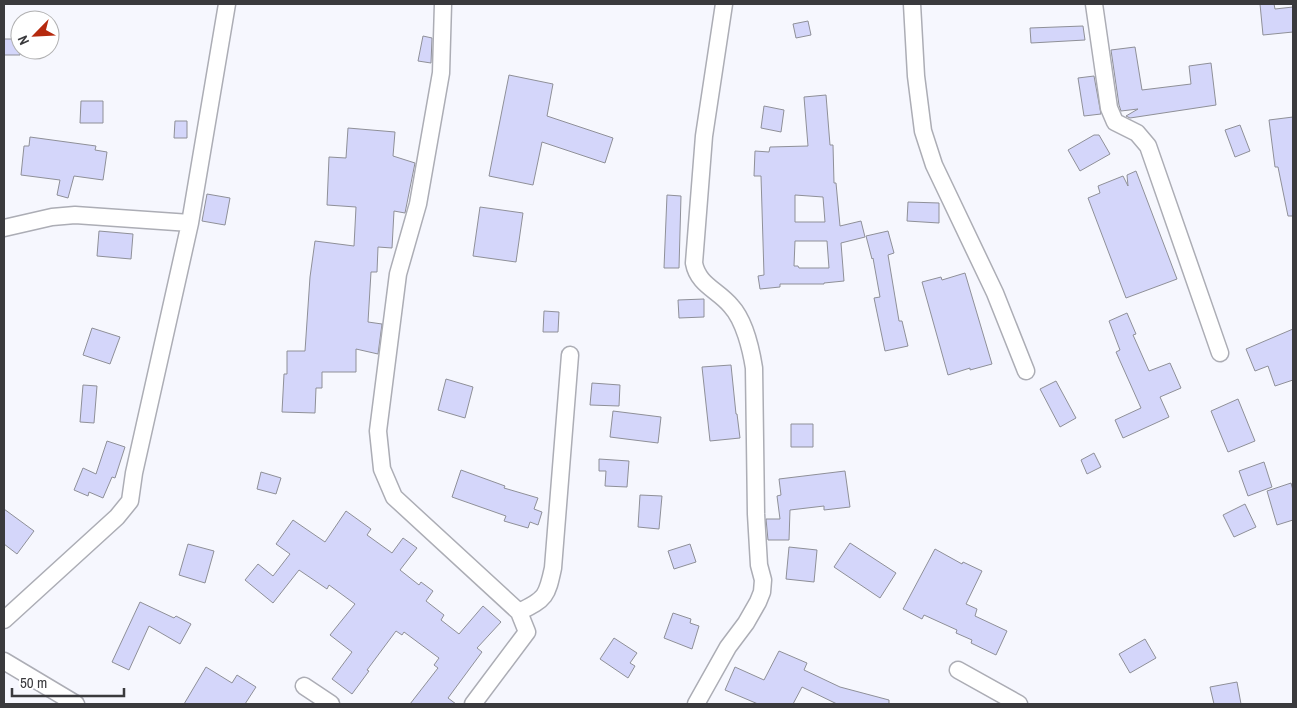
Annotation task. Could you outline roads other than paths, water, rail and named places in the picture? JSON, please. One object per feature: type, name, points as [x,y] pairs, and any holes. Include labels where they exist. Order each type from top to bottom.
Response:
[{"type":"street","points":[[4,620],[117,517],[130,501],[134,472],[190,223],[227,4]]},
{"type":"street","points":[[443,4],[441,73],[418,204],[398,274],[378,431],[382,469],[394,498],[520,612],[527,632],[473,704]]},
{"type":"street","points":[[696,704],[728,647],[746,624],[758,602],[762,592],[763,580],[759,565],[756,514],[754,368],[751,352],[734,310],[700,280],[694,263],[704,136],[724,4]]},
{"type":"street","points":[[912,4],[916,76],[923,132],[934,166],[995,294],[1026,371]]},
{"type":"street","points":[[1094,4],[1109,108],[1115,122],[1137,133],[1148,146],[1220,353]]},
{"type":"street","points":[[4,228],[52,217],[75,215],[190,223]]},
{"type":"street","points":[[520,612],[534,605],[548,592],[553,568],[570,355]]},
{"type":"street","points":[[4,661],[76,704]]},
{"type":"street","points":[[958,670],[1019,704]]},
{"type":"street","points":[[304,686],[331,704]]}]
